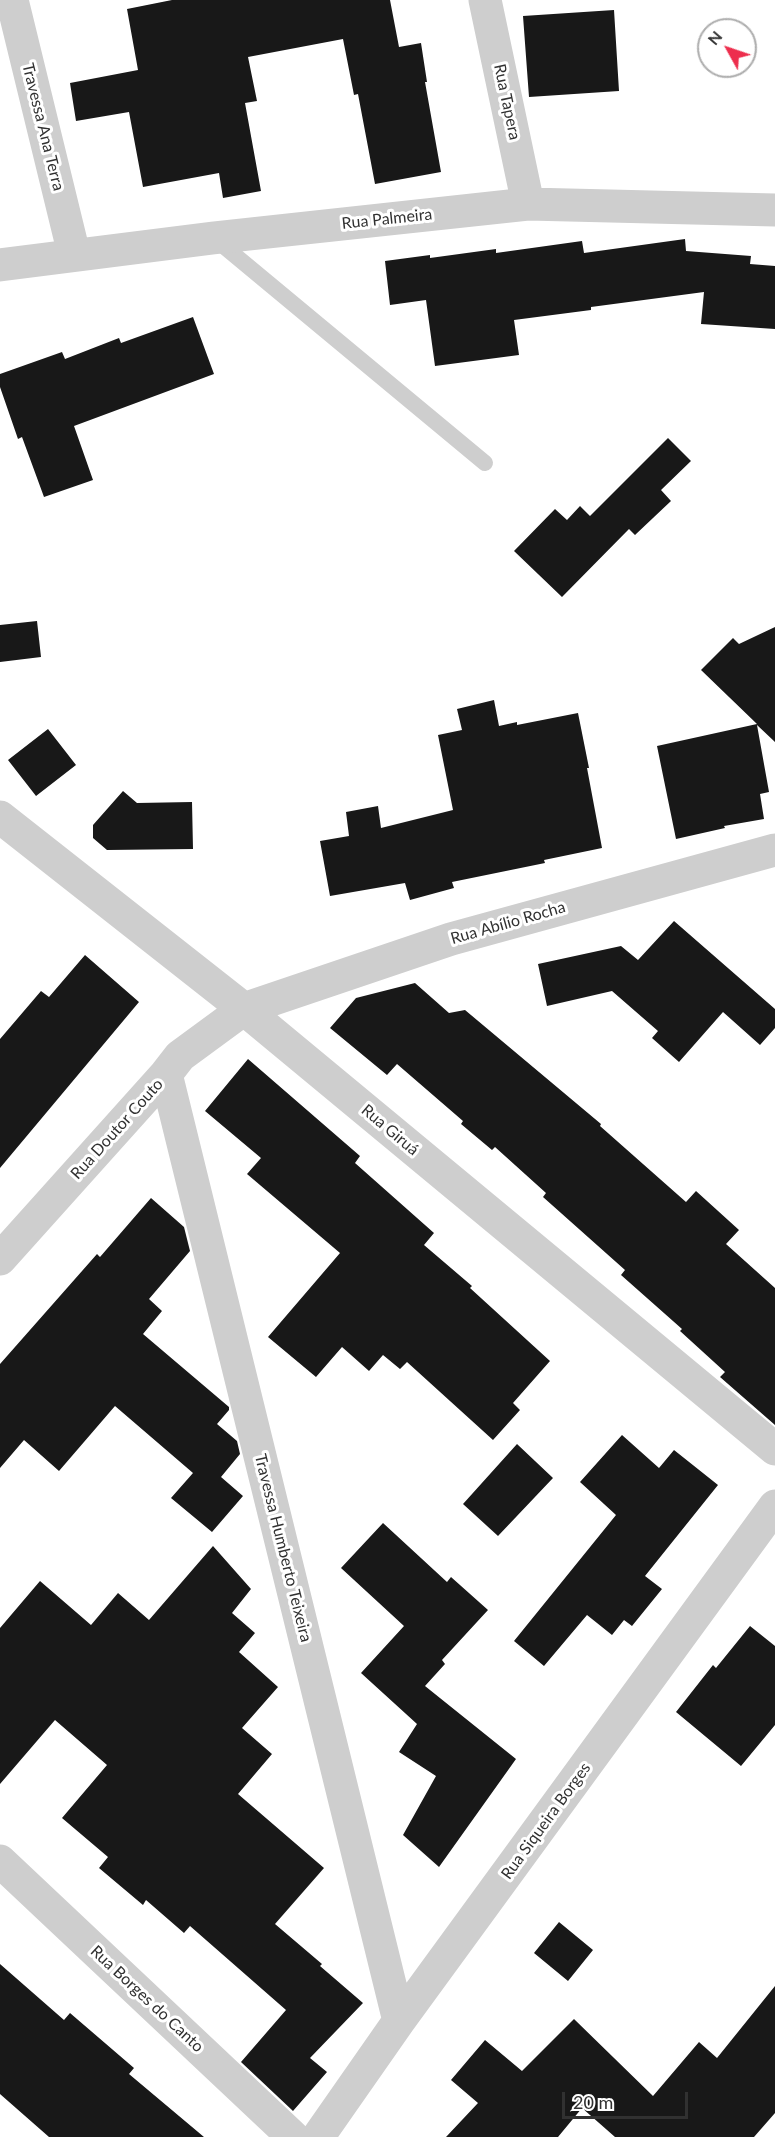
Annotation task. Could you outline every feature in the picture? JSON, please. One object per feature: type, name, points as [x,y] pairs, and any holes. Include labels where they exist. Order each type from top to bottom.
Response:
[{"type":"street","name":"Travessa Ana Terra","points":[[12,0],[74,254]]},
{"type":"street","name":"Rua Tapera","points":[[485,0],[528,204]]},
{"type":"street","name":"Rua Palmeira","points":[[0,265],[74,254],[528,204],[775,210]]},
{"type":"street","name":"Rua Giruá","points":[[0,817],[244,1010],[775,1449]]},
{"type":"street","name":"Rua Abílio Rocha","points":[[244,1010],[451,939],[775,850]]},
{"type":"street","name":"Rua Doutor Couto","points":[[0,1259],[180,1056],[244,1010]]},
{"type":"street","name":"Travessa Humberto Teixeira","points":[[166,1074],[399,2021]]},
{"type":"street","name":"Rua Siqueira Borges","points":[[318,2137],[399,2021],[775,1506]]},
{"type":"street","name":"Rua Borges do Canto","points":[[0,1861],[294,2137]]},
{"type":"lane","points":[[213,238],[485,464]]},
{"type":"building","points":[[172,0],[390,0],[399,47],[421,43],[427,82],[425,82],[441,172],[375,184],[358,94],[354,95],[343,39],[248,57],[257,101],[245,103],[261,191],[223,198],[219,173],[143,187],[129,112],[76,121],[70,83],[138,70],[127,9]]},
{"type":"building","points":[[614,10],[619,91],[529,97],[523,16]]},
{"type":"building","points":[[685,239],[686,251],[751,256],[750,264],[775,266],[775,329],[701,324],[704,292],[514,320],[519,355],[435,366],[426,300],[390,305],[385,261],[430,255],[430,258],[496,249],[496,253],[582,241],[584,253]]},
{"type":"building","points":[[193,317],[214,374],[74,426],[93,480],[44,497],[22,437],[18,439],[0,387],[0,374],[62,352],[65,359],[119,338],[121,343]]},
{"type":"building","points":[[668,438],[691,461],[661,490],[671,501],[635,535],[629,529],[562,597],[514,551],[555,509],[567,520],[580,506],[590,516]]},
{"type":"building","points":[[37,621],[41,657],[0,662],[0,625]]},
{"type":"building","points":[[775,627],[775,742],[757,725],[769,792],[760,794],[764,819],[724,826],[725,828],[676,839],[657,746],[757,724],[701,670],[733,638],[739,644]]},
{"type":"building","points":[[494,700],[499,726],[517,722],[517,725],[578,713],[602,848],[544,860],[545,863],[452,882],[454,888],[410,900],[405,883],[330,896],[320,841],[349,836],[346,812],[378,806],[381,828],[453,810],[438,735],[462,730],[457,709]]},
{"type":"building","points":[[48,729],[76,765],[36,796],[8,760]]},
{"type":"building","points":[[123,791],[137,803],[192,802],[193,849],[107,850],[93,838],[93,825]]},
{"type":"building","points":[[674,921],[775,1009],[775,1028],[760,1045],[723,1012],[679,1062],[652,1038],[658,1031],[612,991],[547,1006],[538,964],[621,946],[638,960]]},
{"type":"building","points":[[85,955],[139,1002],[0,1168],[0,1039],[41,991],[49,997]]},
{"type":"building","points":[[415,983],[449,1013],[465,1010],[601,1124],[600,1126],[686,1202],[696,1191],[739,1230],[726,1244],[775,1288],[775,1425],[720,1377],[725,1372],[680,1331],[682,1329],[621,1275],[625,1270],[543,1197],[546,1193],[495,1147],[492,1150],[461,1124],[463,1121],[397,1064],[387,1075],[330,1028],[356,998]]},
{"type":"building","points":[[248,1059],[360,1156],[355,1163],[434,1233],[424,1245],[472,1286],[470,1288],[550,1361],[513,1403],[520,1410],[493,1440],[407,1362],[400,1369],[383,1355],[369,1371],[342,1347],[316,1377],[268,1337],[340,1253],[247,1174],[261,1158],[205,1111]]},
{"type":"building","points":[[151,1198],[184,1227],[190,1251],[149,1299],[162,1311],[143,1334],[229,1407],[217,1424],[237,1441],[240,1454],[221,1477],[243,1496],[212,1532],[171,1498],[193,1473],[115,1406],[59,1471],[24,1440],[0,1468],[0,1364],[97,1254],[100,1257]]},
{"type":"building","points":[[622,1435],[659,1468],[674,1450],[718,1485],[645,1576],[662,1589],[632,1626],[624,1620],[612,1635],[587,1615],[544,1666],[514,1641],[616,1515],[580,1482]]},
{"type":"building","points":[[517,1444],[553,1478],[498,1536],[463,1504]]},
{"type":"building","points":[[383,1523],[447,1582],[451,1577],[488,1610],[442,1660],[445,1664],[425,1686],[516,1759],[439,1867],[403,1835],[436,1776],[399,1752],[417,1724],[361,1673],[404,1626],[341,1568]]},
{"type":"building","points":[[213,1546],[251,1589],[232,1613],[255,1633],[239,1652],[278,1687],[242,1728],[272,1754],[238,1794],[324,1868],[275,1924],[363,2003],[310,2058],[327,2072],[293,2111],[241,2062],[286,2010],[190,1926],[184,1933],[146,1900],[143,1905],[99,1868],[108,1857],[62,1818],[107,1765],[55,1720],[0,1784],[0,1628],[40,1581],[91,1625],[118,1593],[149,1620]]},
{"type":"building","points":[[750,1626],[775,1646],[775,1725],[741,1766],[676,1712],[713,1665],[716,1668]]},
{"type":"building","points":[[559,1922],[593,1950],[568,1981],[534,1953]]},
{"type":"building","points":[[0,1964],[64,2020],[70,2013],[134,2068],[129,2074],[204,2137],[49,2137],[0,2094]]},
{"type":"building","points":[[775,1986],[775,2113],[754,2137],[615,2137],[582,2108],[558,2137],[446,2137],[478,2103],[451,2080],[485,2040],[522,2071],[574,2019],[653,2096],[699,2042],[717,2058]]}]
